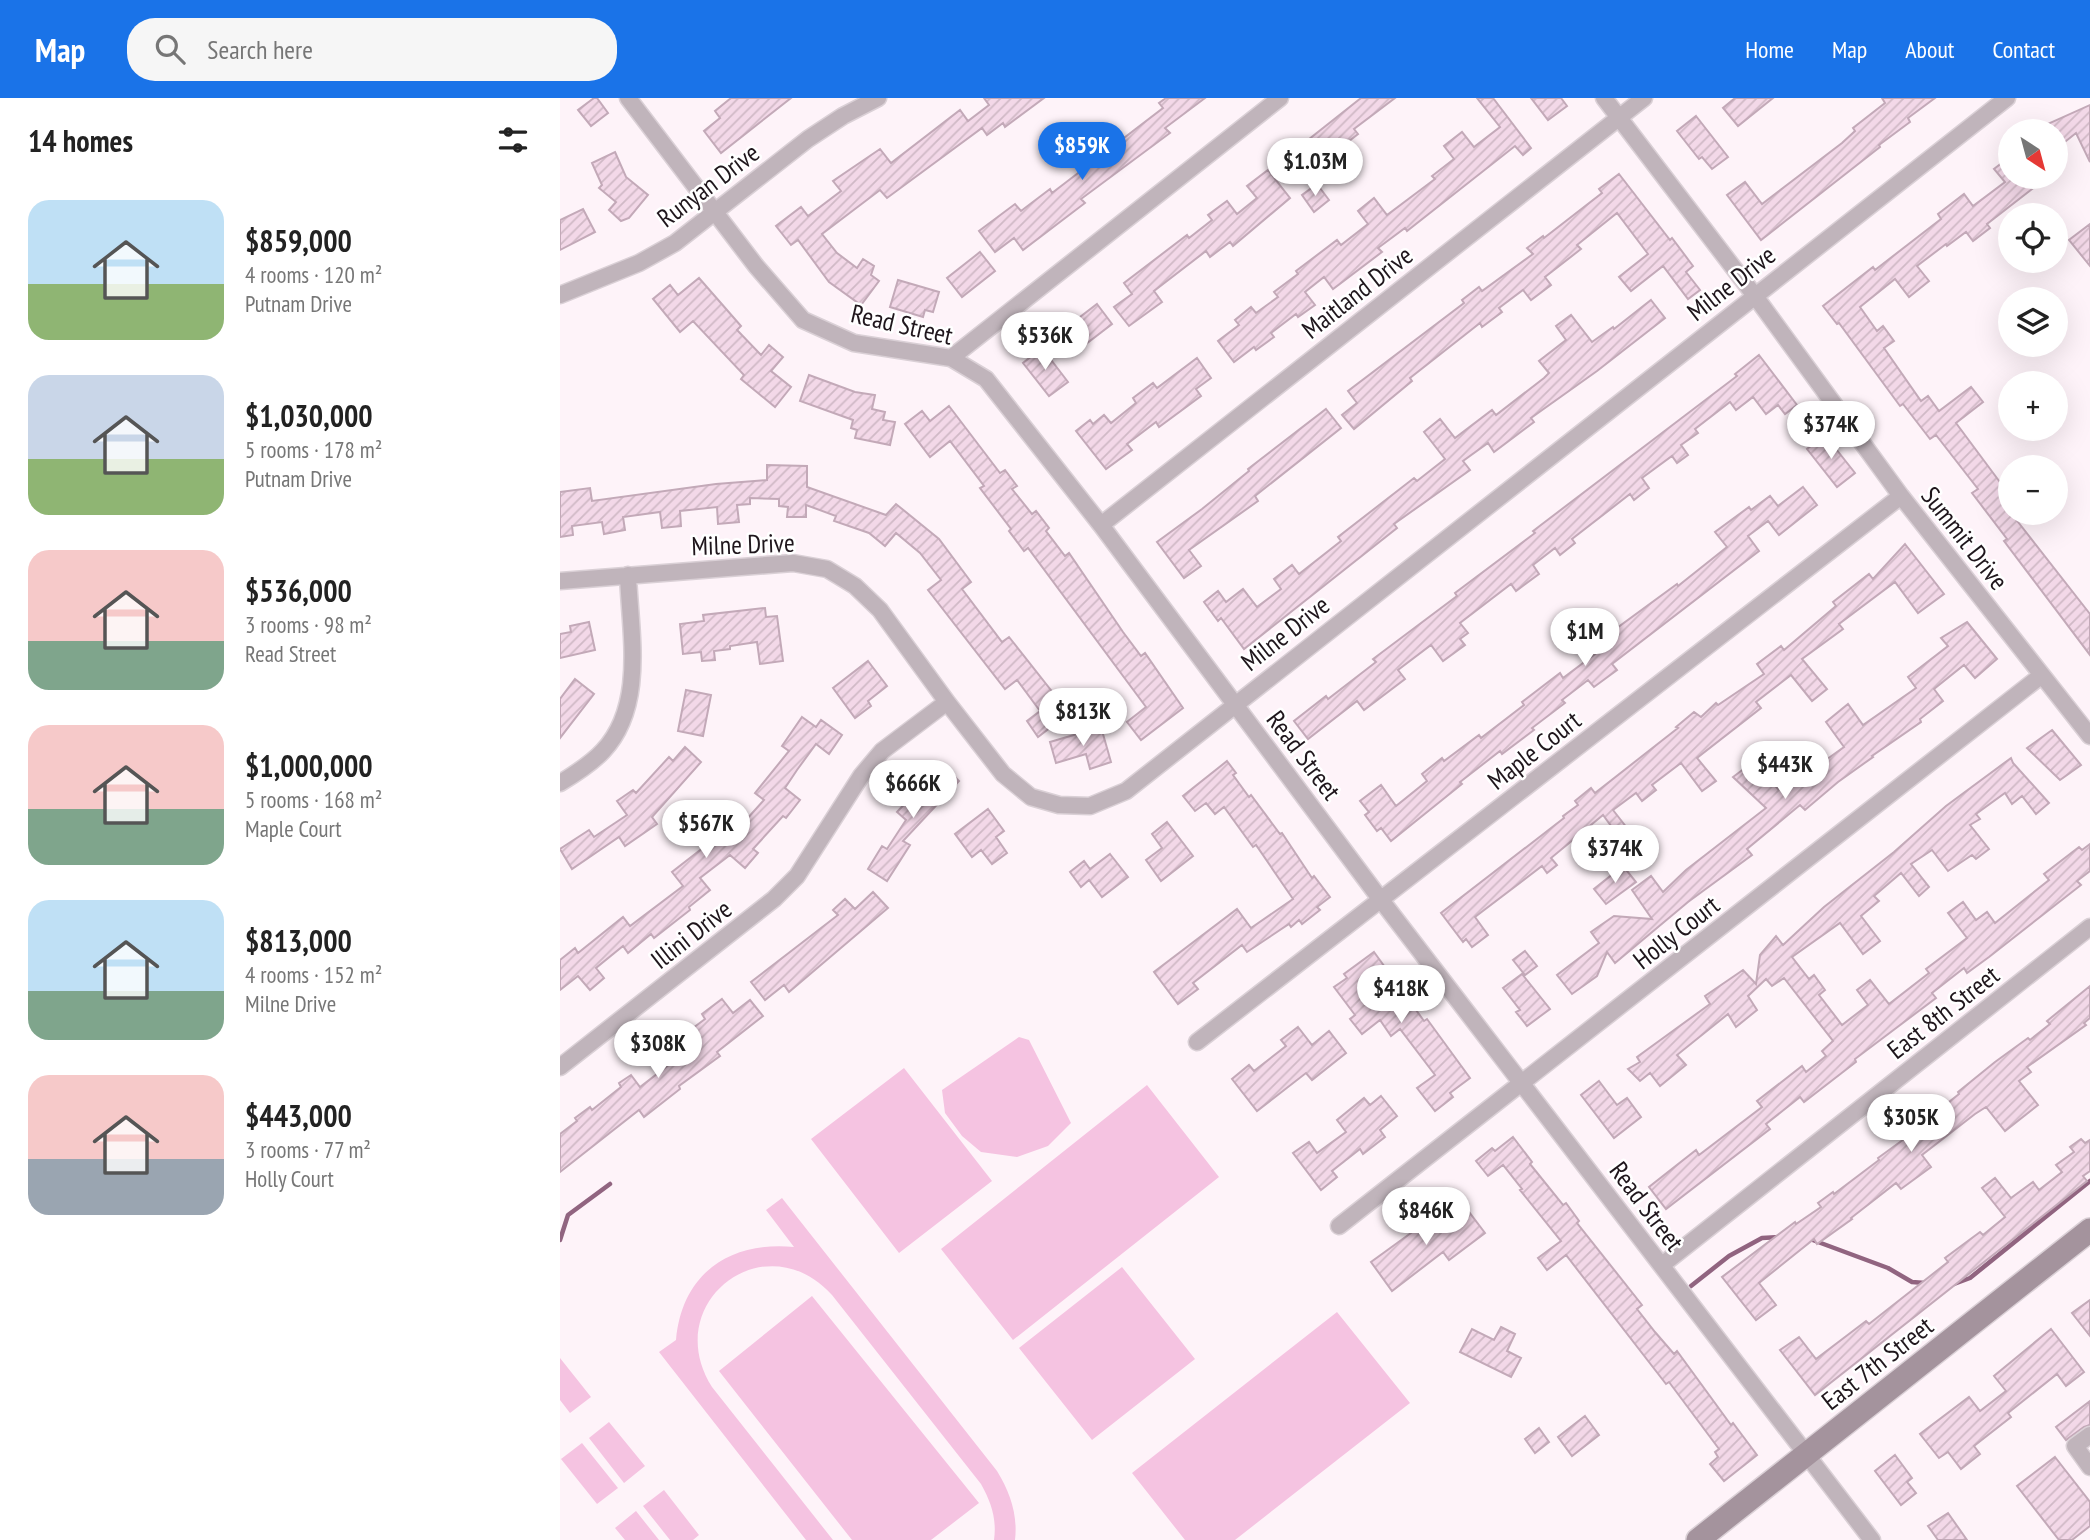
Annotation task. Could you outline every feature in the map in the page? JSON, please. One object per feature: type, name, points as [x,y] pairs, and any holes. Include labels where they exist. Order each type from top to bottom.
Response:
[{"type":"street","name":"Read Street","points":[[628,98],[714,212],[803,320],[854,343],[951,358],[986,379],[1101,525],[1381,900],[1872,1540]]},
{"type":"street","name":"Runyan Drive","points":[[560,295],[639,263],[675,243],[808,139],[877,98]]},
{"type":"street","points":[[951,358],[1280,98]]},
{"type":"street","name":"Summit Drive","points":[[1604,98],[1755,296],[1901,496],[2090,736]]},
{"type":"street","name":"Maitland Drive","points":[[1101,525],[1644,98]]},
{"type":"street","name":"Milne Drive","points":[[560,581],[793,563],[827,569],[855,586],[880,610],[1003,774],[1031,797],[1059,805],[1090,806],[1126,791],[2007,98]]},
{"type":"street","name":"Maple Court","points":[[1197,1042],[1901,496]]},
{"type":"street","points":[[560,783],[604,750],[624,719],[633,680],[628,575]]},
{"type":"street","name":"Holly Court","points":[[1339,1226],[2042,675]]},
{"type":"street","name":"Illini Drive","points":[[560,1067],[775,899],[797,876],[861,776],[882,751],[947,702]]},
{"type":"street","name":"East 8th Street","points":[[1662,1265],[2090,927]]},
{"type":"street","name":"East 7th Street","points":[[1698,1540],[2090,1230]]},
{"type":"street","points":[[2090,1435],[2075,1446],[2090,1467]]},
{"type":"shaded area","points":[[1019,1037],[1029,1040],[1071,1123],[1048,1146],[1017,1157],[981,1152],[962,1136],[945,1113],[942,1090]]},
{"type":"shaded area","points":[[904,1068],[992,1181],[899,1253],[811,1139]]},
{"type":"shaded area","points":[[1147,1085],[1219,1177],[1013,1340],[941,1249]]},
{"type":"shaded area","points":[[782,1198],[997,1471],[1012,1504],[1015,1540],[994,1540],[992,1511],[981,1484],[832,1295],[805,1274],[778,1266],[751,1269],[727,1282],[709,1301],[699,1327],[699,1356],[712,1387],[833,1540],[806,1540],[659,1352],[676,1340],[680,1317],[688,1296],[713,1266],[730,1256],[749,1250],[794,1247],[766,1210]]},
{"type":"shaded area","points":[[1122,1267],[1195,1359],[1092,1440],[1019,1348]]},
{"type":"shaded area","points":[[812,1296],[979,1503],[931,1540],[852,1540],[719,1371]]},
{"type":"shaded area","points":[[1337,1312],[1410,1403],[1235,1540],[1185,1540],[1132,1473]]},
{"type":"shaded area","points":[[560,1358],[591,1397],[570,1413],[560,1400]]},
{"type":"shaded area","points":[[609,1422],[645,1466],[624,1483],[589,1438]]},
{"type":"shaded area","points":[[582,1443],[618,1488],[597,1504],[561,1459]]},
{"type":"shaded area","points":[[664,1490],[699,1535],[693,1540],[670,1540],[643,1506]]},
{"type":"shaded area","points":[[636,1511],[659,1540],[625,1540],[615,1528]]},
{"type":"building","points":[[597,98],[608,113],[591,126],[578,110]]},
{"type":"building","points":[[731,98],[791,98],[721,153],[704,131],[720,118],[715,111]]},
{"type":"building","points":[[984,98],[1044,98],[1005,127],[1003,123],[987,135],[982,128],[887,198],[880,190],[822,234],[837,253],[857,268],[863,259],[874,266],[871,275],[879,281],[861,305],[829,282],[798,240],[791,245],[776,226],[801,207],[808,216],[841,191],[833,181],[880,149],[891,163],[960,110],[968,121],[989,105]]},
{"type":"building","points":[[1166,98],[1205,98],[1165,128],[1170,133],[1081,199],[1085,203],[1023,250],[1014,238],[995,252],[979,231],[1015,204],[1021,211],[1050,189],[1052,193],[1163,108],[1159,103]]},
{"type":"building","points":[[1361,98],[1395,98],[1354,129],[1358,134],[1330,156],[1333,160],[1308,179],[1289,155]]},
{"type":"building","points":[[1477,98],[1493,98],[1531,148],[1523,155],[1515,146],[1407,231],[1405,228],[1378,248],[1382,252],[1333,289],[1324,277],[1305,292],[1315,305],[1298,317],[1296,314],[1271,333],[1274,337],[1256,350],[1254,347],[1234,362],[1218,341],[1239,325],[1235,320],[1251,307],[1256,313],[1278,297],[1274,292],[1298,274],[1296,271],[1337,240],[1341,245],[1368,224],[1358,211],[1374,198],[1387,215],[1435,179],[1432,176],[1454,159],[1444,146],[1462,132],[1474,147],[1500,127]]},
{"type":"building","points":[[1531,98],[1561,98],[1567,106],[1548,120]]},
{"type":"building","points":[[1735,98],[1773,98],[1738,126],[1723,108]]},
{"type":"building","points":[[1882,98],[1935,98],[1908,118],[1910,122],[1879,145],[1880,147],[1761,240],[1727,195],[1745,182],[1762,204],[1842,143],[1855,131],[1853,128],[1885,103]]},
{"type":"building","points":[[2090,105],[2090,162],[2076,133],[2068,139],[2068,119],[2059,119]]},
{"type":"building","points":[[1696,116],[1728,157],[1712,169],[1702,157],[1699,159],[1677,131]]},
{"type":"building","points":[[615,152],[626,177],[648,195],[629,218],[621,221],[609,210],[616,202],[599,188],[602,185],[592,163]]},
{"type":"building","points":[[1268,170],[1290,198],[1233,246],[1230,242],[1210,257],[1206,251],[1154,291],[1162,302],[1129,326],[1114,307],[1132,294],[1124,283],[1187,235],[1189,238],[1212,220],[1208,215],[1227,201],[1237,214],[1257,198],[1247,186]]},
{"type":"building","points":[[1619,174],[1693,266],[1686,272],[1700,290],[1688,299],[1663,266],[1631,291],[1619,277],[1648,254],[1617,213],[1577,245],[1581,249],[1545,277],[1551,285],[1531,300],[1523,290],[1499,308],[1502,312],[1482,327],[1480,323],[1410,378],[1412,381],[1354,429],[1342,415],[1357,403],[1348,391],[1464,303],[1462,300],[1479,287],[1482,291],[1533,254],[1527,248],[1602,193],[1599,189]]},
{"type":"building","points":[[1317,184],[1329,200],[1314,212],[1302,195]]},
{"type":"building","points":[[1998,187],[2032,189],[2014,203],[1998,203],[1998,215],[1987,224],[1990,228],[1973,241],[1966,232],[1917,266],[1929,281],[1909,297],[1895,279],[1860,307],[1877,331],[1883,326],[1894,341],[1884,348],[1921,401],[1928,396],[1939,411],[1971,387],[1983,402],[1956,423],[1998,480],[1998,525],[2020,525],[2090,614],[2090,655],[2004,541],[2007,539],[1972,493],[1978,489],[1936,435],[1930,439],[1903,404],[1900,406],[1839,323],[1837,324],[1823,306],[1941,219],[1938,214],[1964,194],[1973,206]]},
{"type":"building","points":[[583,209],[595,232],[560,250],[560,220]]},
{"type":"building","points":[[2090,224],[2090,266],[2069,240]]},
{"type":"building","points":[[980,252],[995,271],[962,297],[947,278]]},
{"type":"building","points":[[699,278],[741,326],[737,330],[761,355],[769,345],[783,357],[771,371],[791,387],[775,407],[741,379],[744,375],[693,321],[680,332],[653,299],[670,285],[678,295]]},
{"type":"building","points":[[898,280],[939,292],[933,312],[925,310],[923,317],[890,307]]},
{"type":"building","points":[[1651,300],[1665,318],[1531,418],[1534,422],[1494,452],[1488,443],[1463,461],[1470,470],[1394,524],[1397,528],[1244,649],[1221,618],[1218,621],[1204,602],[1218,591],[1226,602],[1243,589],[1257,607],[1281,589],[1274,579],[1292,565],[1299,574],[1341,541],[1338,537],[1414,478],[1417,481],[1445,459],[1424,432],[1440,419],[1455,438],[1492,410],[1496,415],[1544,378],[1549,373],[1539,361],[1566,340],[1556,326],[1571,315],[1592,342],[1613,327],[1614,329]]},
{"type":"building","points":[[1097,304],[1112,324],[1082,347],[1067,327]]},
{"type":"building","points":[[1042,348],[1068,382],[1049,396],[1023,363]]},
{"type":"building","points":[[1759,355],[1797,405],[1785,414],[1778,405],[1766,414],[1753,397],[1736,410],[1730,402],[1695,429],[1698,433],[1681,445],[1688,455],[1677,463],[1672,456],[1642,478],[1649,488],[1634,500],[1630,494],[1572,539],[1575,543],[1560,555],[1555,548],[1533,565],[1539,574],[1516,591],[1511,584],[1460,623],[1468,633],[1460,639],[1465,645],[1443,661],[1431,645],[1398,670],[1405,679],[1364,710],[1357,701],[1308,739],[1294,721],[1376,662],[1373,659],[1457,596],[1455,593],[1737,376],[1735,374]]},
{"type":"building","points":[[1197,358],[1211,378],[1196,389],[1201,396],[1159,427],[1156,422],[1127,444],[1132,450],[1106,469],[1076,431],[1090,420],[1093,424],[1104,415],[1111,423],[1136,403],[1133,398],[1153,383],[1157,388]]},
{"type":"building","points":[[809,375],[855,392],[875,395],[872,409],[885,412],[883,420],[895,422],[890,445],[855,438],[857,430],[851,428],[853,420],[800,401]]},
{"type":"building","points":[[949,406],[1000,473],[1005,470],[1017,486],[1012,489],[1032,514],[1036,511],[1049,528],[1046,531],[1065,556],[1069,553],[1123,632],[1141,656],[1145,653],[1183,708],[1141,740],[1127,722],[1146,707],[1028,548],[1024,551],[1009,531],[1011,529],[980,488],[984,486],[950,441],[930,457],[905,424],[922,411],[930,421]]},
{"type":"building","points":[[1326,409],[1341,428],[1255,496],[1258,501],[1189,550],[1201,566],[1184,578],[1157,542]]},
{"type":"building","points":[[1825,435],[1855,473],[1837,487],[1807,449]]},
{"type":"building","points":[[767,465],[807,466],[807,487],[886,515],[896,504],[939,539],[971,582],[962,589],[1002,642],[1009,637],[1069,713],[1038,737],[1027,721],[1040,711],[1017,680],[1005,689],[928,590],[941,580],[920,553],[896,533],[885,546],[869,533],[834,521],[836,516],[806,505],[806,517],[787,517],[788,507],[779,506],[779,499],[750,498],[750,504],[737,505],[739,522],[718,524],[717,507],[680,511],[681,526],[662,528],[660,512],[623,517],[625,530],[604,534],[602,522],[572,526],[573,535],[560,537],[560,492],[590,488],[592,501],[716,484],[767,480]]},
{"type":"building","points":[[1803,487],[1817,505],[1779,535],[1768,521],[1748,536],[1759,551],[1612,664],[1617,670],[1594,687],[1588,680],[1562,700],[1565,703],[1532,728],[1534,730],[1502,754],[1500,751],[1460,782],[1462,784],[1391,841],[1381,828],[1377,831],[1365,815],[1369,812],[1360,801],[1381,785],[1396,806],[1427,781],[1422,774],[1442,758],[1444,761],[1479,735],[1481,738],[1560,673],[1563,678],[1607,645],[1602,639],[1677,584],[1678,586],[1727,547],[1715,532],[1749,507],[1751,510],[1770,496],[1778,506]]},
{"type":"building","points":[[1905,544],[1944,594],[1918,613],[1895,582],[1839,624],[1843,629],[1802,659],[1827,689],[1812,701],[1791,675],[1756,702],[1761,708],[1697,758],[1716,781],[1702,791],[1681,763],[1652,785],[1656,790],[1642,801],[1636,793],[1613,810],[1638,842],[1628,849],[1603,815],[1551,858],[1557,865],[1547,873],[1542,866],[1475,917],[1488,935],[1472,947],[1466,939],[1463,942],[1441,913],[1564,818],[1563,816],[1578,805],[1575,801],[1591,788],[1595,793],[1678,728],[1676,727],[1694,712],[1701,717],[1716,703],[1718,705],[1764,674],[1757,664],[1781,646],[1784,650],[1836,606],[1833,602],[1869,574],[1873,579]]},
{"type":"building","points":[[765,608],[766,617],[777,616],[783,661],[760,664],[757,642],[714,651],[715,660],[702,661],[701,652],[683,654],[680,624],[704,621],[703,615]]},
{"type":"building","points":[[589,622],[595,650],[560,658],[560,634],[571,632],[570,626]]},
{"type":"building","points":[[1967,622],[1997,659],[1975,678],[1964,665],[1934,689],[1943,701],[1920,719],[1921,722],[1872,756],[1805,810],[1800,805],[1747,849],[1752,855],[1688,902],[1615,963],[1607,952],[1597,976],[1572,994],[1557,975],[1599,943],[1591,932],[1614,916],[1652,919],[1632,890],[1651,876],[1663,892],[1686,870],[1766,808],[1733,777],[1753,762],[1778,789],[1819,757],[1823,762],[1844,747],[1826,722],[1848,704],[1863,725],[1916,688],[1908,677],[1948,646],[1941,638]]},
{"type":"building","points":[[868,661],[887,686],[868,701],[871,706],[855,718],[833,688]]},
{"type":"building","points":[[575,679],[594,694],[560,738],[560,699]]},
{"type":"building","points":[[686,690],[711,695],[703,736],[678,731]]},
{"type":"building","points":[[802,717],[816,727],[821,720],[842,735],[829,754],[816,744],[797,770],[785,788],[800,800],[786,818],[783,816],[753,849],[758,853],[745,868],[730,855],[700,878],[710,890],[689,907],[690,910],[654,938],[651,934],[628,953],[623,946],[596,968],[604,978],[590,990],[578,976],[560,990],[560,960],[575,948],[578,953],[623,917],[630,926],[683,886],[672,872],[708,844],[710,847],[730,824],[737,830],[764,800],[755,793],[789,751],[782,746]]},
{"type":"building","points":[[1101,727],[1111,762],[1090,769],[1086,754],[1056,763],[1050,742]]},
{"type":"building","points":[[2052,730],[2081,765],[2060,780],[2027,748]]},
{"type":"building","points":[[685,747],[701,762],[652,817],[657,824],[625,846],[619,837],[572,869],[560,849],[589,830],[594,837],[627,815],[617,801],[633,790],[636,793],[669,757],[673,761]]},
{"type":"building","points":[[2011,758],[2049,803],[2036,814],[2022,796],[2012,804],[2005,793],[1976,814],[1980,819],[1970,825],[1989,849],[1976,859],[1972,855],[1948,871],[1932,850],[1911,864],[1929,887],[1919,896],[1901,873],[1874,896],[1879,901],[1861,916],[1880,941],[1863,954],[1840,923],[1792,957],[1809,979],[1814,975],[1825,990],[1819,995],[1842,1025],[1868,1005],[1857,990],[1870,980],[1889,1004],[1929,973],[1926,969],[1967,938],[1948,913],[1963,902],[1976,920],[1987,912],[1995,923],[2049,880],[2044,874],[2079,847],[2082,850],[2090,844],[2090,871],[2077,881],[2081,885],[1967,973],[1964,968],[1932,993],[1936,998],[1855,1059],[1856,1062],[1804,1102],[1800,1097],[1766,1124],[1770,1129],[1666,1209],[1649,1187],[1696,1150],[1699,1155],[1762,1107],[1757,1101],[1802,1066],[1806,1072],[1826,1056],[1822,1051],[1833,1041],[1784,978],[1772,986],[1766,979],[1748,996],[1757,1010],[1736,1027],[1728,1014],[1677,1055],[1686,1065],[1660,1086],[1650,1073],[1640,1081],[1628,1069],[1640,1062],[1637,1057],[1710,1004],[1705,996],[1743,970],[1756,984],[1760,955],[1776,936],[1783,945],[1824,907],[1894,852],[1946,806]]},
{"type":"building","points":[[1227,761],[1236,773],[1233,775],[1249,797],[1251,795],[1280,834],[1282,833],[1312,878],[1314,876],[1330,897],[1317,907],[1320,910],[1302,924],[1299,920],[1291,927],[1289,924],[1247,952],[1242,945],[1193,983],[1198,989],[1178,1004],[1154,972],[1237,909],[1251,928],[1293,899],[1256,845],[1253,847],[1224,807],[1215,814],[1206,803],[1195,811],[1183,796]]},
{"type":"building","points":[[942,764],[959,781],[903,841],[910,845],[887,881],[868,869],[882,846],[887,849],[906,820],[897,812]]},
{"type":"building","points":[[988,809],[1004,831],[996,837],[1007,853],[992,864],[981,850],[972,857],[955,834]]},
{"type":"building","points":[[1167,822],[1193,856],[1161,881],[1146,860],[1162,848],[1152,834]]},
{"type":"building","points":[[1110,854],[1128,877],[1102,897],[1089,880],[1081,887],[1070,872],[1084,861],[1090,869]]},
{"type":"building","points":[[1623,866],[1636,882],[1606,904],[1594,889]]},
{"type":"building","points":[[873,892],[888,908],[789,992],[784,985],[765,1000],[751,982],[838,915],[833,910],[845,899],[855,909]]},
{"type":"building","points":[[1525,951],[1537,966],[1525,975],[1513,960]]},
{"type":"building","points":[[1374,952],[1470,1078],[1450,1093],[1453,1097],[1435,1111],[1417,1088],[1435,1075],[1400,1029],[1391,1036],[1380,1020],[1362,1034],[1350,1019],[1355,1015],[1334,987],[1347,978],[1344,974]]},
{"type":"building","points":[[1522,974],[1550,1009],[1527,1026],[1516,1012],[1520,1010],[1503,988]]},
{"type":"building","points":[[2090,986],[2090,1018],[2084,1023],[2086,1025],[2027,1067],[2031,1072],[2019,1081],[2038,1105],[2005,1131],[1986,1107],[1975,1114],[1922,1155],[1931,1167],[1901,1189],[1896,1183],[1852,1219],[1817,1244],[1814,1239],[1759,1283],[1776,1305],[1756,1320],[1722,1277],[1795,1222],[1796,1224],[1821,1207],[1818,1203],[1833,1192],[1834,1194],[1922,1126],[1921,1124],[1995,1062],[2028,1038],[2030,1040],[2050,1024],[2047,1021]]},
{"type":"building","points":[[722,999],[733,1013],[750,1000],[763,1016],[717,1052],[720,1056],[679,1086],[680,1089],[644,1117],[639,1110],[560,1172],[560,1134],[577,1121],[575,1118],[590,1107],[592,1110],[621,1087],[619,1083],[631,1075],[640,1087],[675,1060],[671,1054],[681,1047],[677,1040],[705,1019],[702,1014]]},
{"type":"building","points":[[1298,1027],[1312,1045],[1329,1031],[1346,1053],[1312,1080],[1306,1073],[1257,1111],[1232,1079],[1249,1065],[1254,1071],[1286,1046],[1281,1040]]},
{"type":"building","points":[[1599,1081],[1617,1105],[1627,1098],[1641,1117],[1614,1138],[1581,1095]]},
{"type":"building","points":[[1381,1096],[1397,1116],[1380,1130],[1385,1137],[1363,1154],[1360,1149],[1332,1171],[1337,1177],[1321,1190],[1293,1153],[1309,1142],[1317,1153],[1346,1132],[1337,1120],[1364,1098],[1370,1105]]},
{"type":"building","points":[[1513,1137],[1532,1162],[1530,1164],[1563,1205],[1566,1203],[1579,1221],[1577,1223],[1642,1305],[1637,1309],[1674,1354],[1677,1351],[1731,1425],[1733,1423],[1757,1455],[1724,1481],[1710,1464],[1718,1457],[1715,1452],[1719,1449],[1669,1382],[1666,1384],[1566,1255],[1547,1270],[1538,1258],[1561,1241],[1520,1190],[1522,1189],[1503,1165],[1488,1176],[1476,1161],[1492,1148],[1495,1151]]},
{"type":"building","points":[[2081,1139],[2085,1143],[2090,1140],[2090,1171],[2083,1176],[2087,1181],[1815,1395],[1780,1350],[1799,1337],[1816,1359],[1866,1321],[1869,1324],[1948,1262],[1945,1258],[1980,1232],[1983,1235],[2005,1217],[1982,1188],[1995,1178],[2011,1198],[2033,1182],[2039,1190],[2062,1172],[2056,1165],[2074,1152],[2070,1147]]},
{"type":"building","points":[[1437,1211],[1449,1227],[1469,1212],[1485,1233],[1449,1260],[1443,1252],[1392,1291],[1371,1262]]},
{"type":"building","points":[[2090,1300],[2090,1336],[2072,1313]]},
{"type":"building","points":[[1501,1327],[1515,1334],[1507,1351],[1521,1358],[1511,1377],[1460,1352],[1472,1329],[1494,1340]]},
{"type":"building","points":[[2051,1329],[2084,1372],[2066,1386],[2057,1374],[2008,1413],[2011,1417],[1974,1446],[1980,1454],[1961,1469],[1948,1452],[1939,1458],[1920,1434],[1969,1397],[1980,1411],[2006,1391],[1994,1376]]},
{"type":"building","points":[[2090,1401],[2090,1425],[2066,1440],[2056,1427]]},
{"type":"building","points":[[1585,1416],[1599,1435],[1572,1456],[1558,1437]]},
{"type":"building","points":[[1539,1428],[1549,1442],[1535,1453],[1525,1439]]},
{"type":"building","points":[[1895,1455],[1912,1478],[1907,1482],[1916,1493],[1901,1505],[1875,1471]]},
{"type":"building","points":[[2055,1457],[2090,1502],[2090,1526],[2072,1540],[2059,1540],[2017,1486]]},
{"type":"building","points":[[1948,1513],[1967,1540],[1938,1540],[1928,1526]]},
{"type":"waterway","points":[[1954,1284],[1970,1278],[2090,1181]]},
{"type":"waterway","points":[[560,1240],[568,1215],[610,1184]]},
{"type":"waterway","points":[[1691,1286],[1729,1256],[1762,1238],[1780,1237]]},
{"type":"waterway","points":[[1810,1239],[1888,1268],[1912,1282],[1925,1283]]}]
